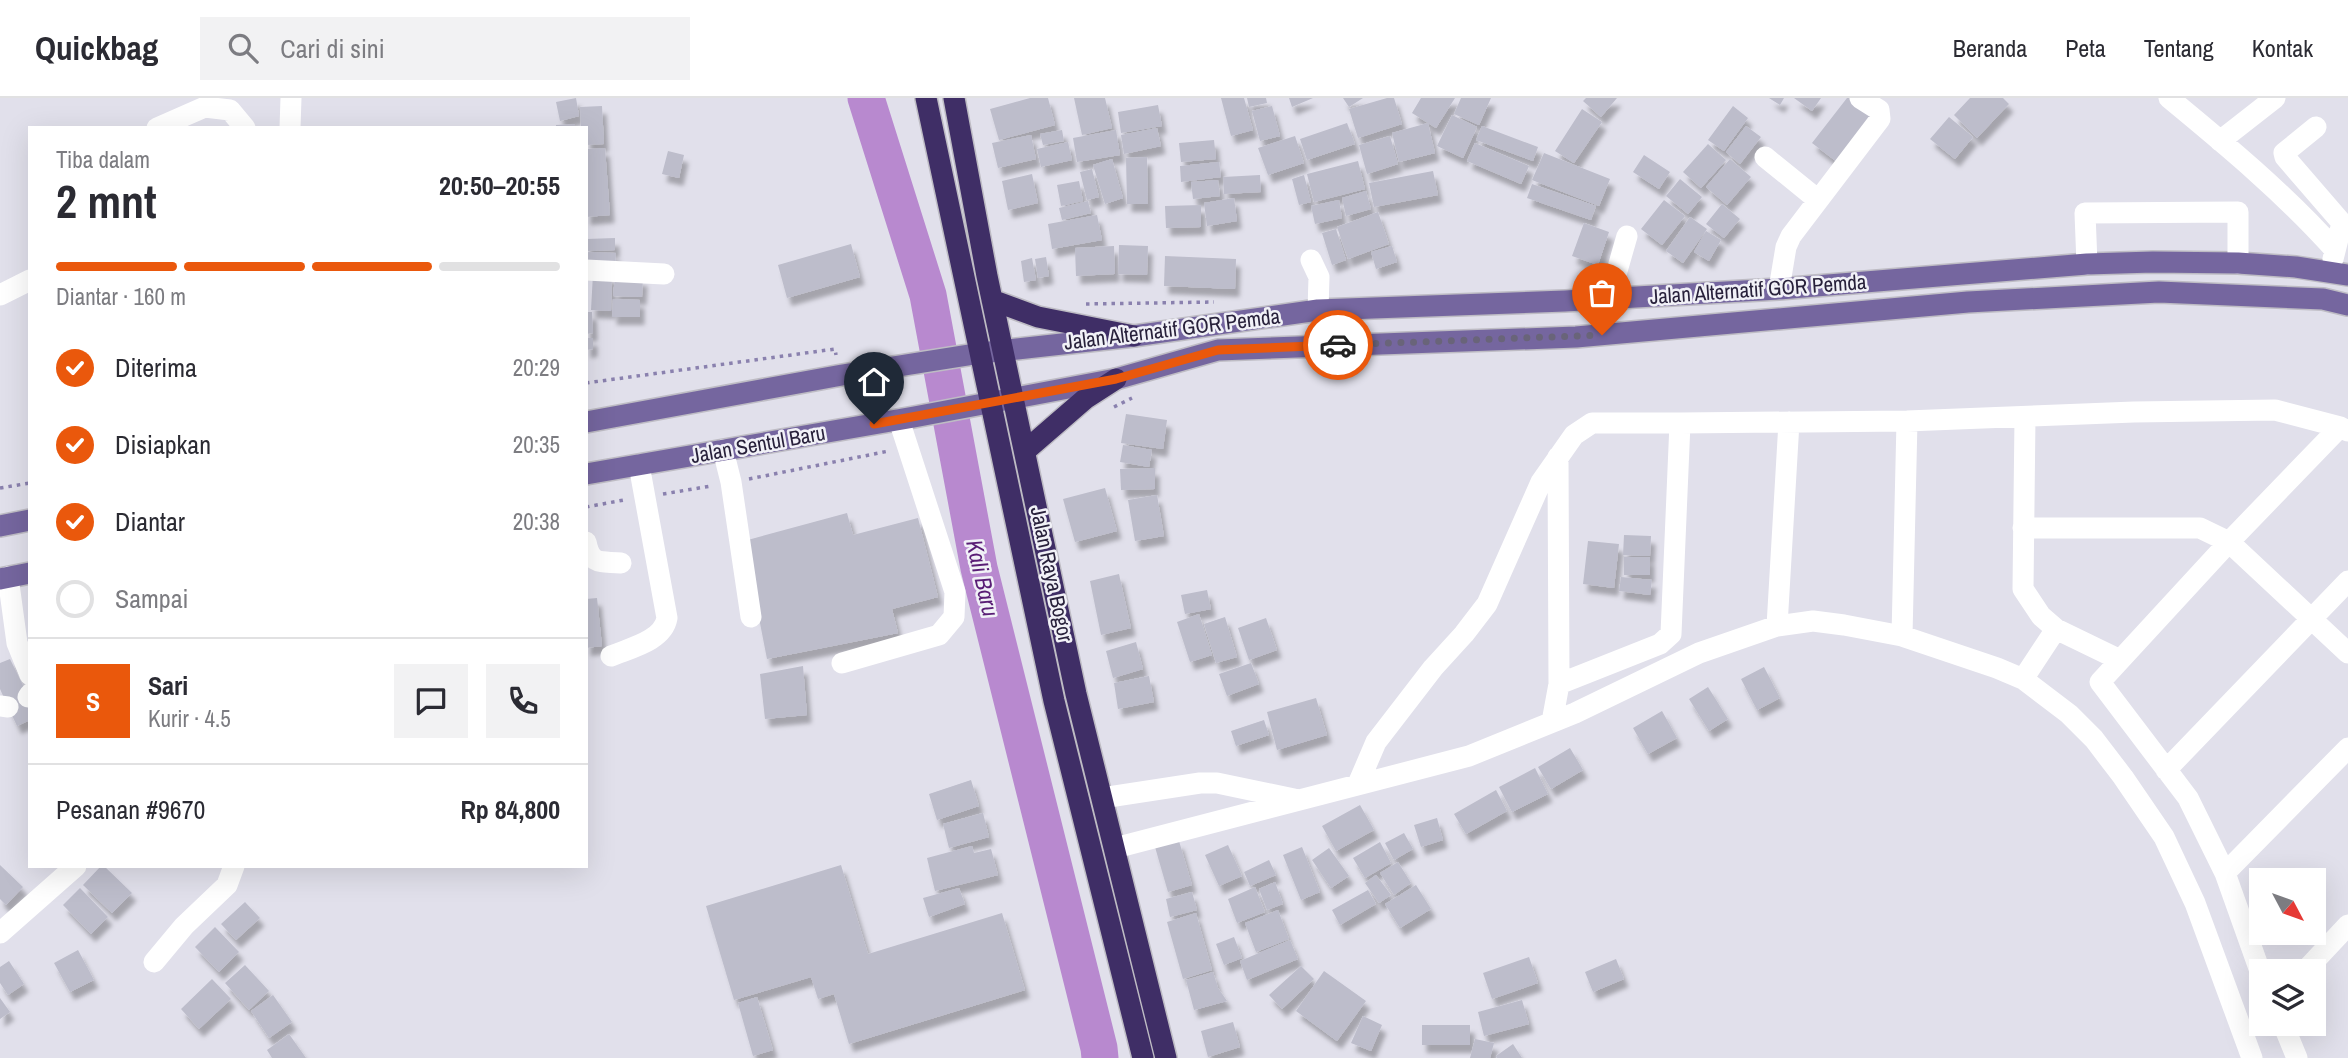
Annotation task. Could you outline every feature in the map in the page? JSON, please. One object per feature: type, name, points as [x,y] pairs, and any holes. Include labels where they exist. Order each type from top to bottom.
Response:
[{"type":"highway","name":"Jalan Raya Bogor","points":[[926,98],[984,353],[1012,398],[1076,694],[1166,1058]]},
{"type":"highway","name":"Jalan Raya Bogor","points":[[954,98],[992,300],[984,353],[981,404],[1143,1058]]},
{"type":"highway","points":[[992,300],[1038,317],[1134,336]]},
{"type":"highway","points":[[1025,452],[1085,399],[1116,379]]},
{"type":"highway","points":[[1117,953],[1140,947]]},
{"type":"main road","name":"Jalan Alternatif GOR Pemda","points":[[984,353],[1134,336],[1318,310],[1609,299],[1779,289],[2087,264],[2238,263],[2339,273]]},
{"type":"main road","name":"Jalan Alternatif GOR Pemda","points":[[1012,398],[1116,379],[1218,350],[1576,337],[1968,302],[2158,292],[2323,299],[2348,305]]},
{"type":"main road","points":[[588,422],[842,375],[984,353]]},
{"type":"main road","name":"Jalan Sentul Baru","points":[[588,474],[1012,398]]},
{"type":"main road","points":[[0,526],[28,520]]},
{"type":"main road","points":[[4,578],[28,573]]},
{"type":"street","points":[[290,126],[291,98]]},
{"type":"street","points":[[1779,289],[1786,247],[1791,236],[1880,119],[1879,110],[1860,98]]},
{"type":"street","points":[[2169,98],[2316,228],[2335,250]]},
{"type":"street","points":[[2220,141],[2275,98]]},
{"type":"street","points":[[162,126],[205,107],[230,110],[243,126]]},
{"type":"street","points":[[2316,127],[2284,153],[2285,158],[2342,223],[2335,250],[2339,273]]},
{"type":"street","points":[[1766,157],[1818,200]]},
{"type":"street","points":[[2087,264],[2085,213],[2238,212],[2238,263]]},
{"type":"street","points":[[1609,299],[1627,236]]},
{"type":"street","points":[[1311,260],[1319,277],[1318,310]]},
{"type":"street","points":[[588,271],[664,274]]},
{"type":"street","points":[[0,295],[28,281]]},
{"type":"street","points":[[1358,784],[1376,741],[1487,604],[1541,482],[1574,435],[1592,423],[1907,421],[2275,411],[2344,429]]},
{"type":"street","points":[[2025,416],[2022,589],[2041,616],[2056,629],[2120,660]]},
{"type":"street","points":[[842,663],[939,635],[954,617],[955,592],[907,418]]},
{"type":"street","points":[[1902,636],[1907,421]]},
{"type":"street","points":[[1777,626],[1788,422]]},
{"type":"street","points":[[1559,684],[1660,644],[1671,634],[1680,423]]},
{"type":"street","points":[[2256,959],[2225,873],[2188,798],[2100,682],[2229,542],[2344,429]]},
{"type":"street","points":[[723,450],[751,617]]},
{"type":"street","points":[[1552,722],[1559,684],[1558,457]]},
{"type":"street","points":[[611,656],[656,637],[666,626],[667,618],[639,465]]},
{"type":"street","points":[[2023,528],[2200,528],[2229,542],[2348,653]]},
{"type":"street","points":[[588,551],[594,560],[621,563]]},
{"type":"street","points":[[4,578],[8,645],[28,672]]},
{"type":"street","points":[[2166,770],[2348,581]]},
{"type":"street","points":[[1115,848],[1469,756],[1552,722],[1699,653],[1777,626],[1813,621],[1902,636],[2023,679],[2069,714],[2094,739],[2164,837],[2195,903],[2252,1058]]},
{"type":"street","points":[[2023,679],[2056,629]]},
{"type":"street","points":[[2225,873],[2348,748]]},
{"type":"street","points":[[1102,798],[1208,783],[1299,800]]},
{"type":"street","points":[[0,933],[74,868]]},
{"type":"street","points":[[154,962],[184,926],[227,885],[233,868]]},
{"type":"street","points":[[2316,959],[2348,925]]},
{"type":"street","points":[[2288,1036],[2297,1058]]},
{"type":"path","points":[[588,383],[835,349],[842,375]]},
{"type":"path","points":[[0,488],[28,483]]},
{"type":"building","points":[[576,98],[579,116],[560,121],[556,102]]},
{"type":"building","points":[[1030,98],[1048,98],[1055,125],[999,140],[990,109]]},
{"type":"building","points":[[1074,98],[1105,98],[1112,128],[1082,135]]},
{"type":"building","points":[[1221,98],[1244,98],[1253,130],[1231,136]]},
{"type":"building","points":[[1247,98],[1266,98],[1267,103],[1249,107]]},
{"type":"building","points":[[1289,98],[1313,98],[1292,107]]},
{"type":"building","points":[[1343,98],[1363,98],[1349,107]]},
{"type":"building","points":[[1394,98],[1402,124],[1358,138],[1349,109]]},
{"type":"building","points":[[1421,98],[1455,98],[1436,128],[1412,113]]},
{"type":"building","points":[[1461,98],[1491,98],[1479,125],[1454,114]]},
{"type":"building","points":[[1586,98],[1617,98],[1601,117],[1583,101]]},
{"type":"building","points":[[1769,98],[1784,98],[1780,105]]},
{"type":"building","points":[[1794,98],[1821,98],[1812,111]]},
{"type":"building","points":[[1847,98],[1852,98],[1877,118],[1841,165],[1812,143]]},
{"type":"building","points":[[1970,98],[2003,98],[2009,104],[1977,138],[1954,115]]},
{"type":"building","points":[[1158,105],[1162,126],[1121,133],[1118,112]]},
{"type":"building","points":[[602,106],[604,144],[588,145],[588,126],[581,126],[580,107]]},
{"type":"building","points":[[1272,106],[1280,136],[1260,141],[1252,111]]},
{"type":"building","points":[[1733,106],[1748,118],[1724,151],[1708,140]]},
{"type":"building","points":[[1582,109],[1602,122],[1574,163],[1555,151]]},
{"type":"building","points":[[1452,115],[1477,127],[1463,158],[1437,146]]},
{"type":"building","points":[[1949,117],[1973,137],[1955,159],[1930,139]]},
{"type":"building","points":[[1347,123],[1355,144],[1307,160],[1300,139]]},
{"type":"building","points":[[1428,123],[1435,153],[1399,162],[1392,133]]},
{"type":"building","points":[[1482,126],[1538,147],[1533,161],[1476,140]]},
{"type":"building","points":[[1746,126],[1761,137],[1740,164],[1726,152]]},
{"type":"building","points":[[1157,128],[1161,146],[1124,154],[1121,135]]},
{"type":"building","points":[[1062,130],[1064,141],[1043,145],[1040,134]]},
{"type":"building","points":[[1116,130],[1120,155],[1077,162],[1073,138]]},
{"type":"building","points":[[1031,135],[1036,159],[998,168],[992,143]]},
{"type":"building","points":[[1295,136],[1304,163],[1268,175],[1258,148]]},
{"type":"building","points":[[1390,136],[1398,164],[1367,174],[1359,145]]},
{"type":"building","points":[[1214,140],[1216,159],[1181,162],[1179,143]]},
{"type":"building","points":[[1068,142],[1072,160],[1041,167],[1037,149]]},
{"type":"building","points":[[1475,143],[1529,166],[1521,184],[1467,161]]},
{"type":"building","points":[[1708,144],[1726,160],[1701,188],[1683,172]]},
{"type":"building","points":[[605,148],[610,215],[588,217],[588,149]]},
{"type":"building","points":[[668,151],[684,155],[679,178],[662,174]]},
{"type":"building","points":[[1544,153],[1610,179],[1599,206],[1532,180]]},
{"type":"building","points":[[1644,155],[1670,172],[1659,189],[1633,172]]},
{"type":"building","points":[[1147,157],[1148,204],[1127,204],[1126,158]]},
{"type":"building","points":[[1112,159],[1123,198],[1105,204],[1093,165]]},
{"type":"building","points":[[1730,159],[1751,177],[1727,205],[1706,187]]},
{"type":"building","points":[[1358,161],[1365,189],[1314,202],[1307,174]]},
{"type":"building","points":[[1219,162],[1221,177],[1181,182],[1180,166]]},
{"type":"building","points":[[1092,169],[1099,197],[1087,200],[1080,172]]},
{"type":"building","points":[[1433,171],[1438,195],[1374,207],[1369,183]]},
{"type":"building","points":[[1032,174],[1038,203],[1008,210],[1002,181]]},
{"type":"building","points":[[1260,175],[1261,192],[1224,194],[1223,177]]},
{"type":"building","points":[[1304,175],[1311,202],[1299,205],[1292,179]]},
{"type":"building","points":[[1680,179],[1702,197],[1688,214],[1666,196]]},
{"type":"building","points":[[1218,180],[1220,196],[1193,199],[1191,182]]},
{"type":"building","points":[[1079,181],[1083,201],[1061,206],[1057,185]]},
{"type":"building","points":[[1532,184],[1596,206],[1591,220],[1527,198]]},
{"type":"building","points":[[1366,191],[1371,209],[1346,216],[1342,198]]},
{"type":"building","points":[[1234,198],[1237,221],[1207,226],[1204,203]]},
{"type":"building","points":[[1339,200],[1342,218],[1315,224],[1311,206]]},
{"type":"building","points":[[1664,200],[1685,216],[1662,245],[1641,229]]},
{"type":"building","points":[[1088,201],[1091,213],[1062,220],[1059,208]]},
{"type":"building","points":[[1722,204],[1740,219],[1724,238],[1706,224]]},
{"type":"building","points":[[1201,205],[1201,227],[1166,228],[1165,206]]},
{"type":"building","points":[[1378,212],[1389,244],[1348,259],[1337,227]]},
{"type":"building","points":[[1097,215],[1102,240],[1052,249],[1048,224]]},
{"type":"building","points":[[1690,217],[1707,229],[1683,263],[1666,251]]},
{"type":"building","points":[[1584,223],[1609,232],[1598,265],[1572,256]]},
{"type":"building","points":[[1336,229],[1346,260],[1332,265],[1322,233]]},
{"type":"building","points":[[1706,231],[1721,240],[1709,261],[1694,252]]},
{"type":"building","points":[[615,238],[615,250],[588,251],[588,239]]},
{"type":"building","points":[[851,244],[860,277],[787,298],[778,265]]},
{"type":"building","points":[[1119,245],[1148,246],[1147,275],[1118,274]]},
{"type":"building","points":[[1114,246],[1115,274],[1076,276],[1075,248]]},
{"type":"building","points":[[1392,246],[1397,262],[1376,269],[1371,252]]},
{"type":"building","points":[[588,252],[616,253],[615,267],[588,266]]},
{"type":"building","points":[[1165,256],[1236,259],[1235,289],[1164,286]]},
{"type":"building","points":[[1046,257],[1049,276],[1038,278],[1035,259]]},
{"type":"building","points":[[1032,258],[1036,280],[1024,282],[1021,261]]},
{"type":"building","points":[[593,274],[612,275],[611,311],[591,310]]},
{"type":"building","points":[[615,277],[643,278],[642,297],[613,296]]},
{"type":"building","points":[[613,299],[640,300],[640,317],[612,317]]},
{"type":"building","points":[[588,312],[592,312],[593,333],[588,334]]},
{"type":"building","points":[[588,338],[593,338],[593,349],[588,350]]},
{"type":"building","points":[[1126,414],[1167,420],[1163,449],[1121,443]]},
{"type":"building","points":[[1123,445],[1152,450],[1149,467],[1120,462]]},
{"type":"building","points":[[1155,468],[1155,489],[1121,490],[1120,469]]},
{"type":"building","points":[[1105,488],[1117,531],[1075,542],[1063,499]]},
{"type":"building","points":[[1157,495],[1164,536],[1135,541],[1128,500]]},
{"type":"building","points":[[847,513],[853,535],[918,518],[938,597],[892,609],[898,633],[767,659],[744,541]]},
{"type":"building","points":[[1624,535],[1651,536],[1650,556],[1623,555]]},
{"type":"building","points":[[1588,541],[1619,544],[1614,588],[1583,584]]},
{"type":"building","points":[[1624,557],[1650,557],[1650,575],[1624,575]]},
{"type":"building","points":[[1119,574],[1131,628],[1101,635],[1090,581]]},
{"type":"building","points":[[1621,577],[1652,580],[1650,595],[1619,591]]},
{"type":"building","points":[[1207,590],[1211,609],[1185,614],[1181,595]]},
{"type":"building","points":[[597,598],[602,646],[588,648],[588,599]]},
{"type":"building","points":[[1199,614],[1212,655],[1190,662],[1177,622]]},
{"type":"building","points":[[1225,617],[1237,657],[1216,663],[1204,624]]},
{"type":"building","points":[[1266,618],[1277,650],[1249,660],[1238,628]]},
{"type":"building","points":[[1136,642],[1143,669],[1113,678],[1106,651]]},
{"type":"building","points":[[10,659],[28,696],[28,721],[17,726],[0,689],[0,663]]},
{"type":"building","points":[[1251,663],[1259,684],[1227,696],[1219,674]]},
{"type":"building","points":[[803,666],[807,715],[765,719],[760,674]]},
{"type":"building","points":[[1764,667],[1780,698],[1757,710],[1741,679]]},
{"type":"building","points":[[1149,676],[1154,702],[1118,709],[1114,683]]},
{"type":"building","points":[[1708,687],[1728,719],[1709,731],[1689,699]]},
{"type":"building","points":[[1316,698],[1327,735],[1277,750],[1267,712]]},
{"type":"building","points":[[1662,711],[1677,738],[1648,754],[1633,728]]},
{"type":"building","points":[[1264,720],[1269,735],[1236,746],[1231,731]]},
{"type":"building","points":[[1570,748],[1583,770],[1551,789],[1538,767]]},
{"type":"building","points":[[1535,768],[1548,794],[1512,812],[1499,787]]},
{"type":"building","points":[[971,780],[979,806],[937,820],[929,794]]},
{"type":"building","points":[[1496,790],[1507,811],[1466,834],[1454,814]]},
{"type":"building","points":[[1360,805],[1374,830],[1336,851],[1322,826]]},
{"type":"building","points":[[983,813],[989,837],[949,848],[943,824]]},
{"type":"building","points":[[1437,818],[1443,840],[1421,847],[1414,825]]},
{"type":"building","points":[[1404,833],[1413,849],[1394,860],[1385,843]]},
{"type":"building","points":[[1179,841],[1192,885],[1168,892],[1155,847]]},
{"type":"building","points":[[1380,842],[1391,863],[1365,878],[1353,858]]},
{"type":"building","points":[[1228,845],[1242,876],[1219,886],[1205,855]]},
{"type":"building","points":[[972,846],[974,853],[991,849],[998,875],[935,891],[927,858]]},
{"type":"building","points":[[1302,847],[1320,892],[1301,900],[1283,855]]},
{"type":"building","points":[[1329,848],[1349,876],[1331,888],[1312,860]]},
{"type":"building","points":[[1269,860],[1276,875],[1250,886],[1244,872]]},
{"type":"building","points":[[1398,862],[1411,883],[1394,895],[1380,873]]},
{"type":"building","points":[[0,865],[23,887],[6,905],[0,899]]},
{"type":"building","points":[[841,865],[868,954],[1002,913],[1025,990],[849,1044],[834,994],[818,999],[811,977],[734,1000],[706,906]]},
{"type":"building","points":[[99,868],[106,868],[132,893],[112,913],[83,885]]},
{"type":"building","points":[[1376,875],[1391,895],[1379,903],[1365,883]]},
{"type":"building","points":[[1275,882],[1283,904],[1267,910],[1259,889]]},
{"type":"building","points":[[1416,885],[1431,909],[1400,928],[1385,904]]},
{"type":"building","points":[[1255,887],[1265,912],[1237,923],[1228,899]]},
{"type":"building","points":[[80,888],[108,917],[91,934],[63,905]]},
{"type":"building","points":[[959,888],[965,904],[929,917],[923,898]]},
{"type":"building","points":[[1368,890],[1376,904],[1340,925],[1332,910]]},
{"type":"building","points":[[1192,892],[1197,910],[1170,917],[1166,899]]},
{"type":"building","points":[[245,902],[260,918],[236,940],[221,924]]},
{"type":"building","points":[[1278,910],[1289,939],[1256,952],[1245,923]]},
{"type":"building","points":[[1196,913],[1212,970],[1183,979],[1167,922]]},
{"type":"building","points":[[215,927],[239,952],[219,972],[195,947]]},
{"type":"building","points":[[1234,937],[1242,958],[1224,965],[1216,944]]},
{"type":"building","points":[[1290,940],[1298,959],[1247,980],[1240,961]]},
{"type":"building","points":[[78,950],[94,980],[70,992],[54,963]]},
{"type":"building","points":[[1529,957],[1538,983],[1492,999],[1483,973]]},
{"type":"building","points":[[1616,959],[1624,979],[1593,992],[1585,972]]},
{"type":"building","points":[[9,961],[24,984],[8,995],[0,983],[0,967]]},
{"type":"building","points":[[245,965],[269,991],[249,1010],[225,983]]},
{"type":"building","points":[[1301,966],[1314,979],[1282,1009],[1269,995]]},
{"type":"building","points":[[1324,971],[1366,1001],[1337,1041],[1296,1011]]},
{"type":"building","points":[[1213,972],[1218,988],[1227,1001],[1194,1010],[1186,980]]},
{"type":"building","points":[[212,979],[231,999],[199,1029],[181,1009]]},
{"type":"building","points":[[273,995],[292,1022],[269,1038],[251,1011]]},
{"type":"building","points":[[757,997],[773,1050],[753,1056],[738,1003]]},
{"type":"building","points":[[0,998],[10,1012],[0,1019]]},
{"type":"building","points":[[1522,1000],[1529,1024],[1484,1036],[1478,1012]]},
{"type":"building","points":[[1363,1016],[1382,1025],[1371,1051],[1351,1043]]},
{"type":"building","points":[[1233,1022],[1240,1047],[1208,1057],[1201,1031]]},
{"type":"building","points":[[1422,1025],[1470,1025],[1470,1045],[1422,1045]]},
{"type":"building","points":[[289,1034],[306,1058],[272,1058],[267,1050]]},
{"type":"building","points":[[1475,1039],[1494,1043],[1490,1058],[1470,1058]]},
{"type":"building","points":[[1513,1044],[1522,1058],[1497,1058],[1496,1056]]},
{"type":"waterway","name":"Kali Baru","points":[[866,98],[928,295],[979,568],[1100,1058]]},
{"type":"way so far","points":[[1338,345],[1602,335]]},
{"type":"route","points":[[874,424],[1116,379],[1218,350],[1338,345]]}]
